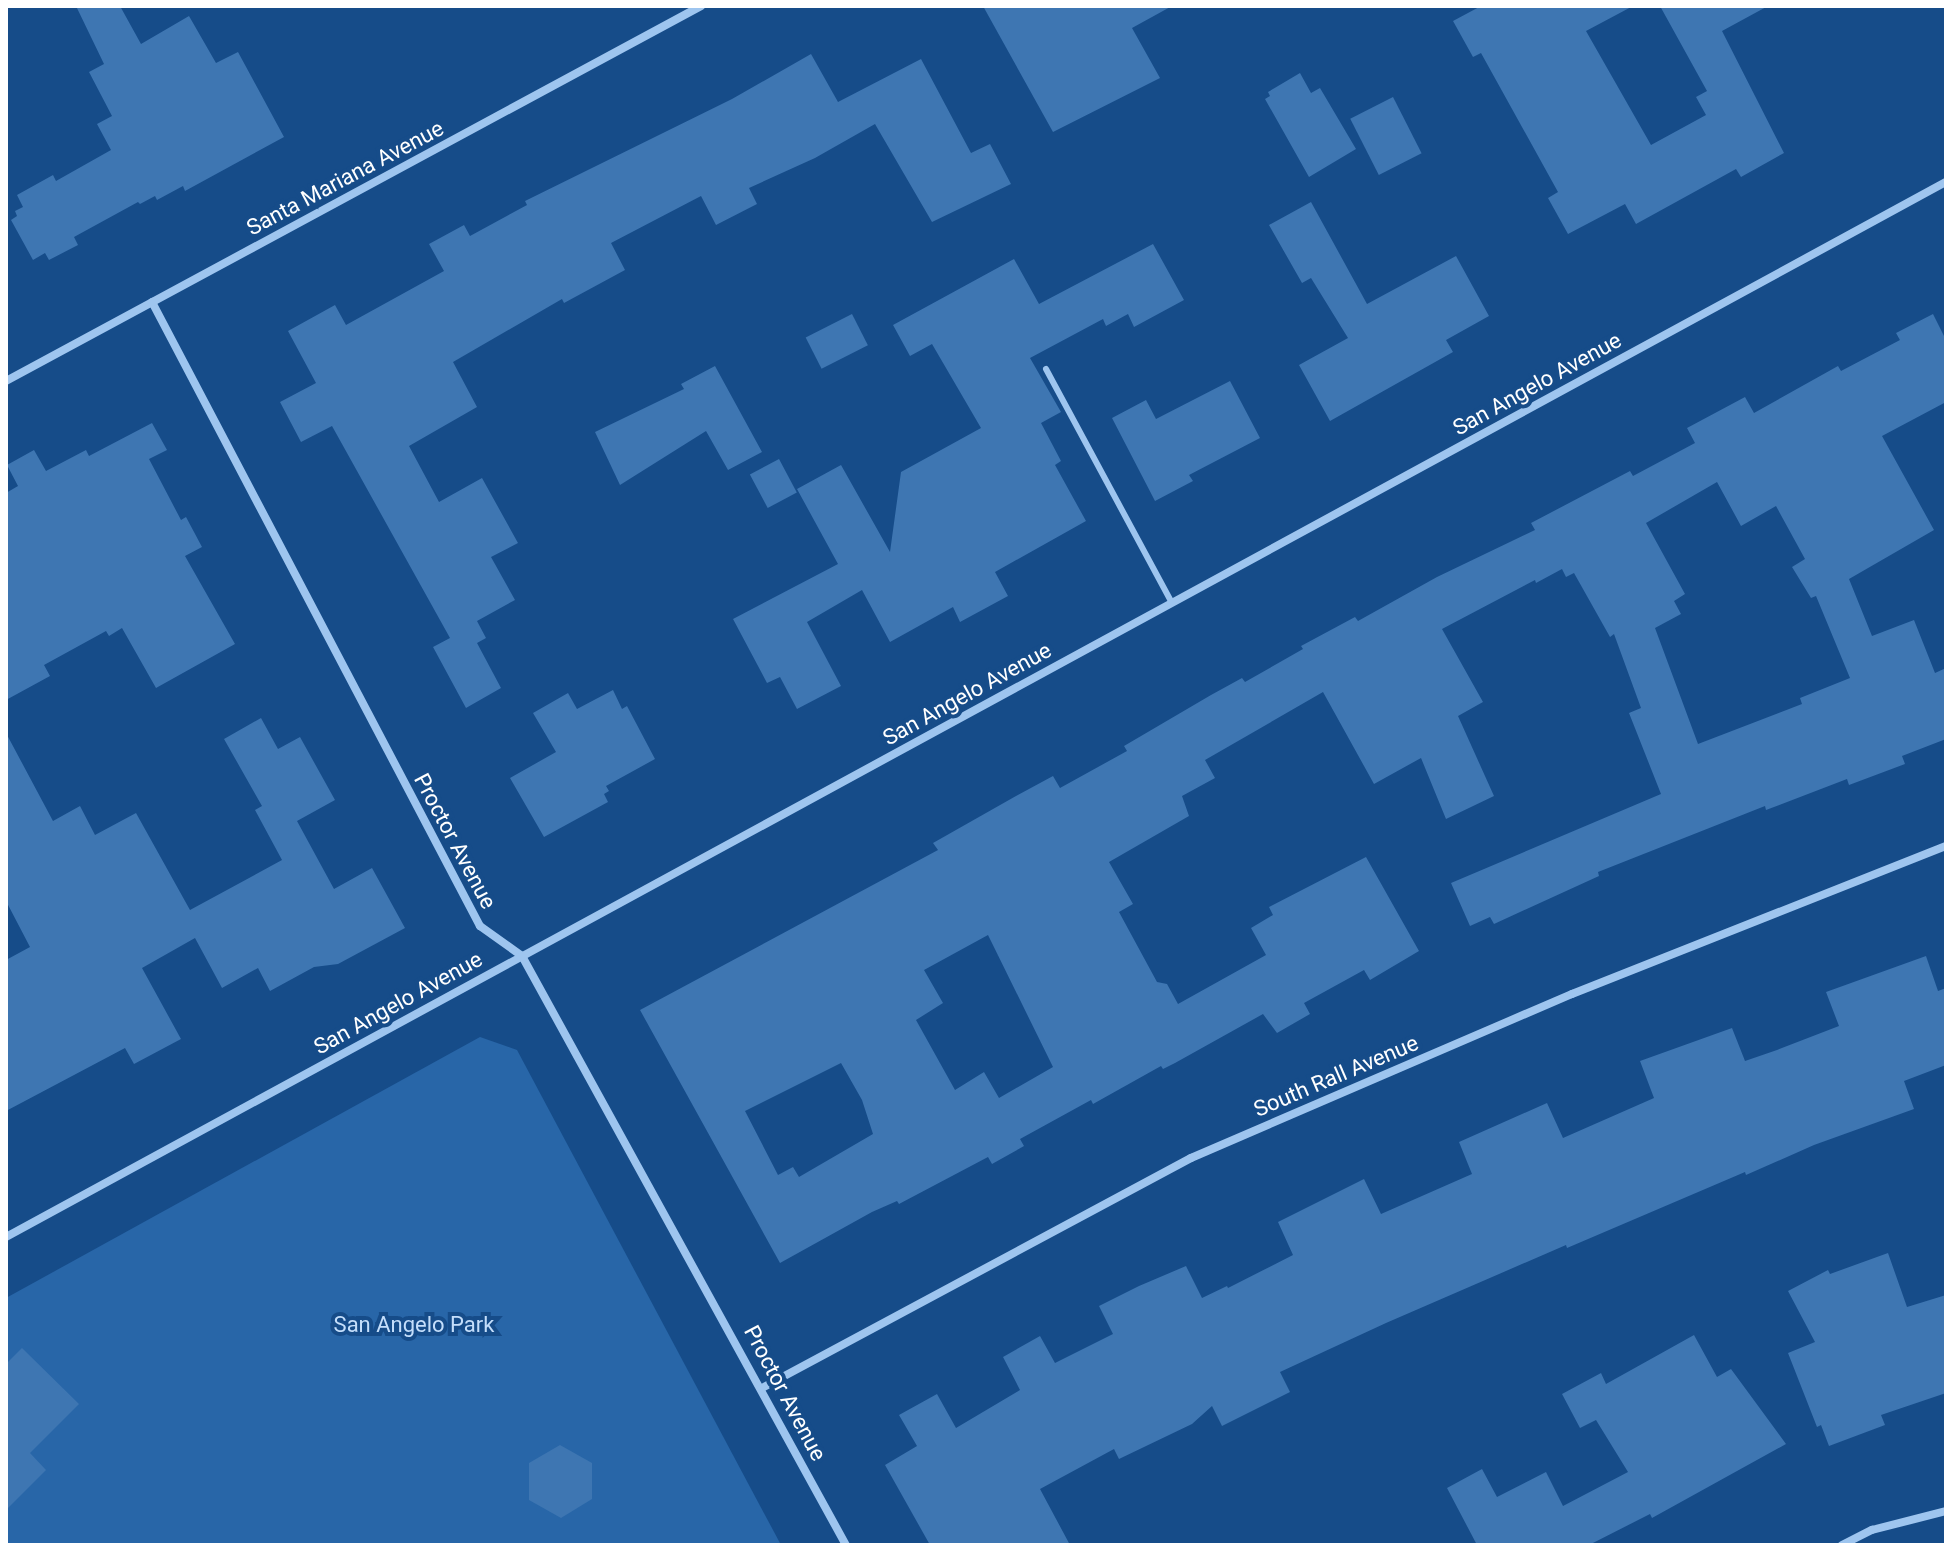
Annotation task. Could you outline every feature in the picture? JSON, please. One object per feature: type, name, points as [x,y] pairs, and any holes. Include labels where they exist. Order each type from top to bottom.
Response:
[{"type":"street","name":"Santa Mariana Avenue","points":[[6,381],[701,6]]},
{"type":"street","name":"San Angelo Avenue","points":[[6,1237],[1946,182]]},
{"type":"street","name":"Proctor Avenue","points":[[152,302],[480,926],[522,956],[846,1545]]},
{"type":"street","name":"South Rall Avenue","points":[[762,1388],[1191,1158],[1572,994],[1946,846]]},
{"type":"street","points":[[1842,1545],[1872,1530],[1946,1511]]},
{"type":"lane","points":[[1046,369],[1172,603]]},
{"type":"green space","name":"San Angelo Park","points":[[480,1037],[517,1050],[781,1545],[6,1545],[6,1298]]},
{"type":"building","points":[[76,6],[120,6],[141,44],[189,16],[216,63],[238,52],[284,137],[185,191],[183,186],[157,200],[155,196],[140,204],[138,202],[74,237],[78,245],[49,260],[45,253],[33,260],[11,220],[17,216],[15,211],[23,207],[17,195],[53,175],[56,181],[111,150],[97,124],[112,116],[89,72],[104,64]]},
{"type":"building","points":[[983,6],[1172,6],[1132,28],[1160,78],[1053,132]]},
{"type":"building","points":[[1481,6],[1633,6],[1586,31],[1651,145],[1706,115],[1696,97],[1707,91],[1660,6],[1768,6],[1722,31],[1784,153],[1741,177],[1736,169],[1636,224],[1625,204],[1568,234],[1548,198],[1558,192],[1481,53],[1473,57],[1453,21]]},
{"type":"building","points":[[811,54],[838,102],[921,59],[971,153],[990,144],[1011,184],[932,222],[875,124],[815,158],[749,188],[757,204],[716,225],[701,196],[611,243],[625,270],[564,303],[562,299],[453,362],[477,407],[409,446],[439,502],[482,478],[518,543],[491,557],[515,600],[477,621],[486,638],[477,643],[501,688],[466,708],[433,647],[450,638],[332,426],[301,442],[280,402],[316,383],[288,331],[335,305],[346,325],[444,271],[429,244],[464,225],[470,236],[527,205],[525,201],[732,99]]},
{"type":"building","points":[[1300,73],[1311,93],[1320,88],[1356,149],[1309,177],[1265,99],[1270,96],[1268,92]]},
{"type":"building","points":[[1393,97],[1422,153],[1379,175],[1350,119]]},
{"type":"building","points":[[1311,202],[1367,304],[1456,256],[1489,316],[1446,340],[1453,352],[1330,421],[1299,365],[1348,338],[1311,278],[1302,283],[1269,225]]},
{"type":"building","points":[[1153,244],[1184,300],[1134,327],[1128,314],[1106,326],[1103,319],[1030,358],[1061,412],[1041,423],[1061,461],[1055,465],[1086,521],[995,572],[1008,596],[960,622],[953,607],[890,642],[862,590],[807,622],[841,686],[797,709],[780,677],[767,683],[733,619],[838,564],[797,489],[841,465],[890,552],[901,472],[981,428],[932,344],[910,356],[893,325],[1014,259],[1039,304]]},
{"type":"building","points":[[852,314],[868,345],[822,369],[806,338]]},
{"type":"building","points":[[1933,314],[1946,340],[1946,402],[1882,436],[1934,530],[1849,579],[1872,636],[1914,620],[1935,673],[1946,668],[1946,739],[1902,756],[1905,764],[1849,785],[1847,779],[1766,810],[1765,806],[1598,872],[1599,876],[1494,924],[1490,917],[1470,926],[1451,883],[1661,794],[1629,713],[1641,708],[1614,634],[1610,637],[1574,573],[1566,577],[1562,569],[1536,583],[1535,580],[1442,629],[1483,702],[1458,716],[1494,796],[1446,819],[1421,758],[1374,784],[1323,692],[1205,760],[1215,778],[1182,796],[1189,816],[1109,862],[1133,904],[1119,912],[1157,982],[1167,984],[1178,1004],[1266,955],[1251,928],[1273,915],[1269,907],[1366,857],[1419,951],[1370,980],[1364,970],[1304,1003],[1310,1014],[1277,1033],[1263,1014],[1175,1063],[1163,1069],[1161,1066],[1093,1104],[1091,1100],[1020,1139],[1024,1146],[992,1164],[988,1157],[899,1204],[897,1201],[872,1212],[780,1263],[640,1010],[938,850],[933,843],[1053,776],[1060,788],[1127,751],[1124,746],[1242,678],[1245,682],[1303,649],[1301,646],[1355,617],[1358,621],[1437,577],[1535,530],[1531,523],[1630,471],[1633,476],[1695,443],[1687,428],[1745,397],[1754,413],[1838,366],[1841,371],[1900,340],[1896,333]],"holes":[[[1717,482],[1741,526],[1776,506],[1805,559],[1792,567],[1811,598],[1816,596],[1850,678],[1800,698],[1802,704],[1698,744],[1655,628],[1681,614],[1674,601],[1685,594],[1646,523]],[[988,935],[1053,1067],[999,1098],[984,1072],[955,1090],[916,1020],[943,1003],[924,970]],[[841,1063],[862,1100],[873,1134],[799,1177],[793,1167],[778,1175],[745,1111]]]},
{"type":"building","points":[[715,366],[762,452],[728,470],[706,431],[620,485],[595,432],[684,389],[681,384]]},
{"type":"building","points":[[1230,381],[1260,438],[1189,475],[1193,481],[1155,501],[1112,418],[1146,400],[1156,419]]},
{"type":"building","points":[[152,423],[167,450],[149,459],[181,520],[186,517],[202,547],[185,556],[235,644],[156,688],[122,628],[109,636],[106,631],[44,665],[50,676],[6,700],[6,493],[18,486],[7,465],[34,450],[46,471],[86,450],[89,456]]},
{"type":"building","points":[[779,459],[797,493],[768,508],[750,474]]},
{"type":"building","points":[[613,690],[622,709],[627,706],[655,759],[606,786],[609,791],[604,794],[608,802],[544,837],[510,778],[556,752],[533,713],[568,693],[577,709]]},
{"type":"building","points":[[261,718],[278,749],[300,737],[335,800],[297,821],[334,889],[372,868],[405,928],[338,964],[314,967],[270,991],[258,968],[222,988],[195,938],[142,968],[181,1039],[134,1064],[125,1048],[6,1111],[6,960],[30,947],[6,901],[6,733],[53,821],[80,806],[95,835],[136,813],[190,910],[282,860],[255,810],[262,806],[224,739]]},
{"type":"building","points":[[1926,956],[1938,991],[1946,988],[1946,1065],[1904,1081],[1914,1109],[1814,1145],[1746,1175],[1745,1172],[1386,1323],[1280,1372],[1290,1392],[1222,1426],[1212,1406],[1192,1424],[1119,1459],[1114,1449],[1040,1489],[1070,1545],[930,1545],[885,1465],[917,1446],[899,1415],[937,1394],[956,1428],[1020,1390],[1003,1357],[1040,1336],[1055,1363],[1113,1334],[1099,1306],[1139,1286],[1186,1266],[1202,1298],[1228,1288],[1293,1255],[1278,1222],[1364,1179],[1381,1214],[1472,1174],[1459,1142],[1547,1103],[1563,1138],[1654,1098],[1640,1061],[1732,1028],[1745,1061],[1777,1050],[1839,1026],[1826,992]]},
{"type":"building","points":[[1888,1253],[1907,1307],[1946,1295],[1946,1393],[1881,1415],[1885,1425],[1829,1446],[1821,1425],[1817,1427],[1788,1353],[1815,1342],[1788,1291],[1828,1270],[1830,1274]]},
{"type":"building","points":[[1694,1335],[1717,1377],[1731,1369],[1786,1444],[1652,1518],[1650,1514],[1589,1545],[1477,1545],[1447,1488],[1482,1469],[1497,1497],[1546,1472],[1563,1506],[1628,1472],[1596,1420],[1580,1428],[1562,1394],[1601,1373],[1606,1384]]},
{"type":"building","points":[[22,1348],[79,1404],[30,1453],[46,1470],[6,1510],[6,1364]]},
{"type":"building","points":[[560,1445],[592,1463],[592,1499],[561,1518],[529,1500],[529,1463]]}]
